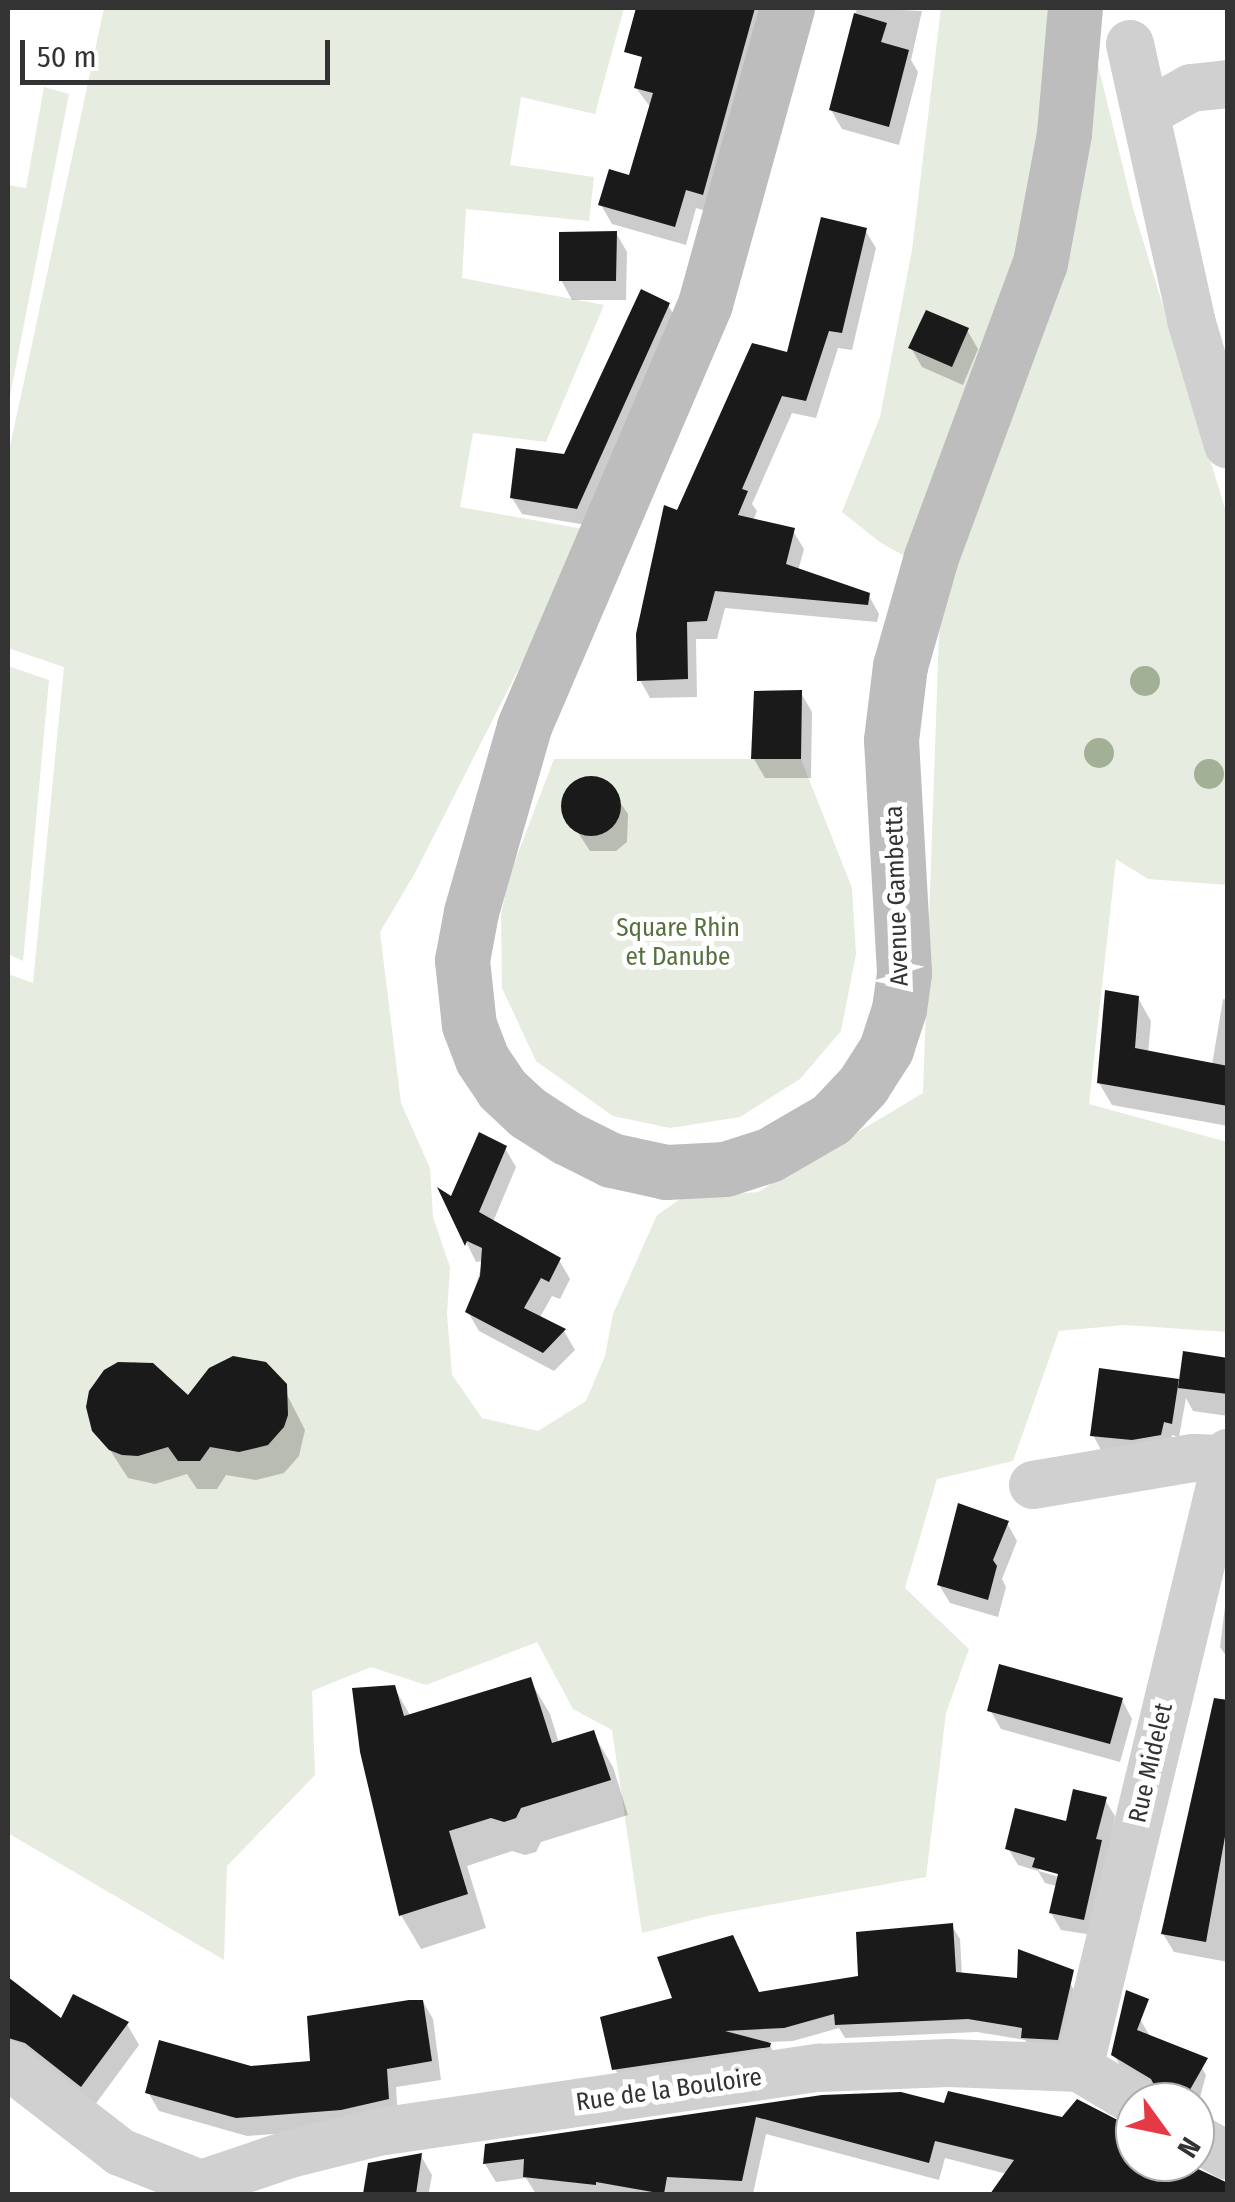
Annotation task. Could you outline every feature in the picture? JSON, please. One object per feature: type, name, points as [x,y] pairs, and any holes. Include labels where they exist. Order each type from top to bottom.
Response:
[{"type":"main road","name":"Avenue Gambetta","points":[[786,8],[705,304],[524,727],[471,912],[462,960],[469,1025],[482,1059],[502,1089],[528,1113],[567,1138],[611,1160],[666,1172],[726,1168],[769,1154],[831,1119],[863,1084],[886,1049],[899,1008],[904,972],[891,740],[900,666],[931,557],[1040,263],[1064,132],[1075,8]]},
{"type":"street","points":[[1130,44],[1191,320],[1228,445]]},
{"type":"street","points":[[1146,113],[1191,88],[1228,84]]},
{"type":"street","points":[[1034,1485],[1225,1456]]},
{"type":"street","name":"Rue Midelet","points":[[1078,2068],[1225,1456]]},
{"type":"street","name":"Rue de la Bouloire","points":[[207,2190],[290,2154],[378,2132],[819,2068],[949,2064],[1078,2068],[1115,2090]]},
{"type":"street","points":[[8,2065],[120,2152],[207,2190]]},
{"type":"green space","points":[[104,8],[624,8],[595,114],[521,97],[510,165],[594,177],[589,221],[466,209],[462,278],[604,305],[546,442],[473,433],[460,507],[589,530],[415,873],[380,932],[401,1103],[430,1168],[433,1217],[450,1267],[447,1314],[452,1375],[482,1418],[538,1431],[586,1401],[605,1356],[613,1314],[657,1215],[682,1198],[758,1192],[923,1093],[941,576],[881,543],[842,512],[880,417],[912,250],[941,8],[1090,8],[1096,57],[1133,208],[1227,515],[1228,885],[1148,879],[1116,859],[1089,1104],[1227,1142],[1227,1332],[1124,1325],[1059,1331],[1013,1461],[937,1479],[905,1588],[969,1649],[946,1713],[926,1877],[712,1915],[642,1933],[612,1730],[573,1709],[537,1642],[426,1685],[371,1667],[312,1691],[315,1775],[227,1866],[224,1960],[8,1833],[8,974],[33,983],[64,667],[8,648],[8,456]]},
{"type":"green space","points":[[44,87],[69,94],[8,406],[8,185],[26,188]]},
{"type":"green space","points":[[8,666],[49,680],[23,961],[8,954]]},
{"type":"green space","name":"Square Rhin et Danube","points":[[554,759],[801,759],[852,888],[856,954],[841,1031],[800,1079],[740,1117],[670,1128],[613,1116],[536,1061],[502,988],[501,914],[510,874]]},
{"type":"building","points":[[636,8],[755,8],[703,195],[686,190],[675,227],[598,205],[609,169],[629,175],[653,93],[634,88],[642,57],[624,52]]},
{"type":"building","points":[[854,13],[887,23],[881,42],[909,50],[889,127],[829,110]]},
{"type":"building","points":[[821,217],[867,228],[842,333],[829,331],[806,401],[782,396],[742,489],[748,491],[738,515],[795,528],[786,564],[870,593],[868,605],[715,591],[707,621],[687,622],[688,679],[637,681],[636,634],[664,505],[677,510],[752,343],[787,352]]},
{"type":"building","points":[[617,231],[616,281],[559,281],[559,232]]},
{"type":"building","points":[[641,289],[670,303],[577,509],[510,498],[516,448],[564,454]]},
{"type":"building","points":[[926,310],[969,328],[952,367],[908,348]]},
{"type":"building","points":[[802,690],[801,759],[751,759],[754,691]]},
{"type":"building","points":[[591,776],[612,785],[621,806],[612,827],[591,836],[570,827],[561,806],[570,785]]},
{"type":"building","points":[[1105,990],[1139,996],[1135,1048],[1228,1066],[1228,1106],[1097,1083]]},
{"type":"building","points":[[479,1132],[507,1146],[479,1212],[561,1258],[549,1282],[541,1278],[524,1308],[566,1329],[543,1353],[465,1312],[480,1276],[482,1248],[467,1241],[465,1246],[437,1187],[451,1196]]},
{"type":"building","points":[[1183,1351],[1228,1358],[1228,1394],[1178,1388]]},
{"type":"building","points":[[233,1356],[266,1362],[287,1384],[288,1415],[284,1427],[268,1445],[239,1452],[210,1447],[200,1461],[178,1461],[168,1447],[138,1456],[122,1455],[109,1450],[92,1431],[86,1407],[89,1391],[104,1370],[118,1362],[153,1363],[188,1395],[209,1368]]},
{"type":"building","points":[[1099,1368],[1179,1379],[1172,1424],[1164,1422],[1161,1435],[1132,1440],[1090,1436]]},
{"type":"building","points":[[958,1503],[1009,1521],[993,1560],[997,1566],[988,1600],[937,1585]]},
{"type":"building","points":[[999,1664],[1123,1698],[1110,1744],[987,1711]]},
{"type":"building","points":[[531,1677],[552,1743],[594,1730],[611,1780],[521,1808],[516,1818],[504,1822],[491,1818],[449,1831],[468,1894],[399,1916],[360,1752],[352,1688],[395,1685],[404,1716]]},
{"type":"building","points":[[1214,1698],[1228,1700],[1228,1820],[1206,1942],[1161,1934]]},
{"type":"building","points":[[1073,1789],[1107,1797],[1096,1839],[1102,1840],[1084,1920],[1049,1913],[1058,1874],[1032,1867],[1035,1858],[1005,1849],[1015,1808],[1066,1821]]},
{"type":"building","points":[[953,1923],[956,1972],[1017,1978],[1018,1949],[1074,1970],[1058,2040],[1021,2038],[1022,2028],[968,2019],[835,2025],[834,2014],[784,2028],[725,2031],[771,2043],[770,2047],[612,2070],[600,2017],[672,1998],[657,1957],[733,1935],[759,1992],[858,1976],[856,1932]]},
{"type":"building","points":[[8,1977],[61,2018],[73,1994],[129,2022],[81,2087],[25,2043],[8,2038]]},
{"type":"building","points":[[1126,1990],[1149,1999],[1137,2030],[1208,2058],[1194,2082],[1153,2082],[1111,2055]]},
{"type":"building","points":[[423,2000],[432,2061],[387,2069],[389,2099],[341,2110],[236,2118],[145,2093],[159,2040],[251,2066],[310,2061],[307,2016]]},
{"type":"building","points":[[948,2091],[1062,2117],[1077,2099],[1115,2119],[1115,2182],[1215,2182],[1215,2177],[1228,2183],[1228,2194],[990,2194],[1014,2160],[935,2141],[929,2163],[756,2117],[742,2181],[667,2177],[664,2194],[596,2182],[523,2177],[524,2159],[483,2164],[485,2144],[822,2095],[901,2092],[944,2103]]},
{"type":"building","points":[[422,2153],[416,2194],[363,2194],[368,2163]]}]
